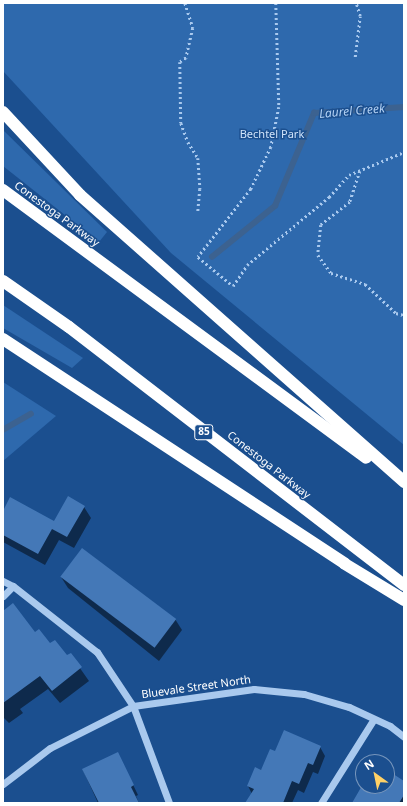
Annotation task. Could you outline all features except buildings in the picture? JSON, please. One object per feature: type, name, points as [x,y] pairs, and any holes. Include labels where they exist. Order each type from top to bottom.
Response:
[{"type":"highway","points":[[3,112],[80,195],[404,482]]},
{"type":"highway","name":"Conestoga Parkway","points":[[3,190],[404,486]]},
{"type":"highway","name":"Conestoga Parkway","points":[[3,281],[69,327],[404,585]]},
{"type":"highway","points":[[3,339],[345,564],[404,600]]},
{"type":"street","points":[[3,581],[13,586],[97,652],[133,706],[169,803]]},
{"type":"street","points":[[3,596],[13,586]]},
{"type":"street","name":"Bluevale Street North","points":[[3,784],[50,748],[133,706],[254,689],[304,694],[349,707],[374,719],[404,737]]},
{"type":"street","points":[[321,803],[374,719]]},
{"type":"path","points":[[185,3],[193,28],[186,58],[180,62],[182,123],[188,142],[198,158],[200,188],[198,211]]},
{"type":"path","points":[[276,3],[279,107],[271,147],[251,189],[198,257],[233,286],[246,265],[329,196],[349,175],[404,152]]},
{"type":"path","points":[[356,3],[360,16],[356,57]]},
{"type":"path","points":[[361,171],[350,202],[321,225],[318,256],[331,273],[365,284],[396,312],[404,315]]},
{"type":"green space","name":"Bechtel Park","points":[[3,3],[404,3],[404,445],[171,253],[3,71]]},
{"type":"green space","points":[[3,130],[107,232],[99,242],[3,166]]},
{"type":"green space","points":[[3,305],[83,358],[72,368],[3,328]]},
{"type":"green space","points":[[3,382],[56,416],[3,461]]},
{"type":"waterway","name":"Laurel Creek","points":[[212,257],[275,206],[314,113],[404,107]]},
{"type":"waterway","name":"Laurel Creek","points":[[3,430],[31,414]]}]
